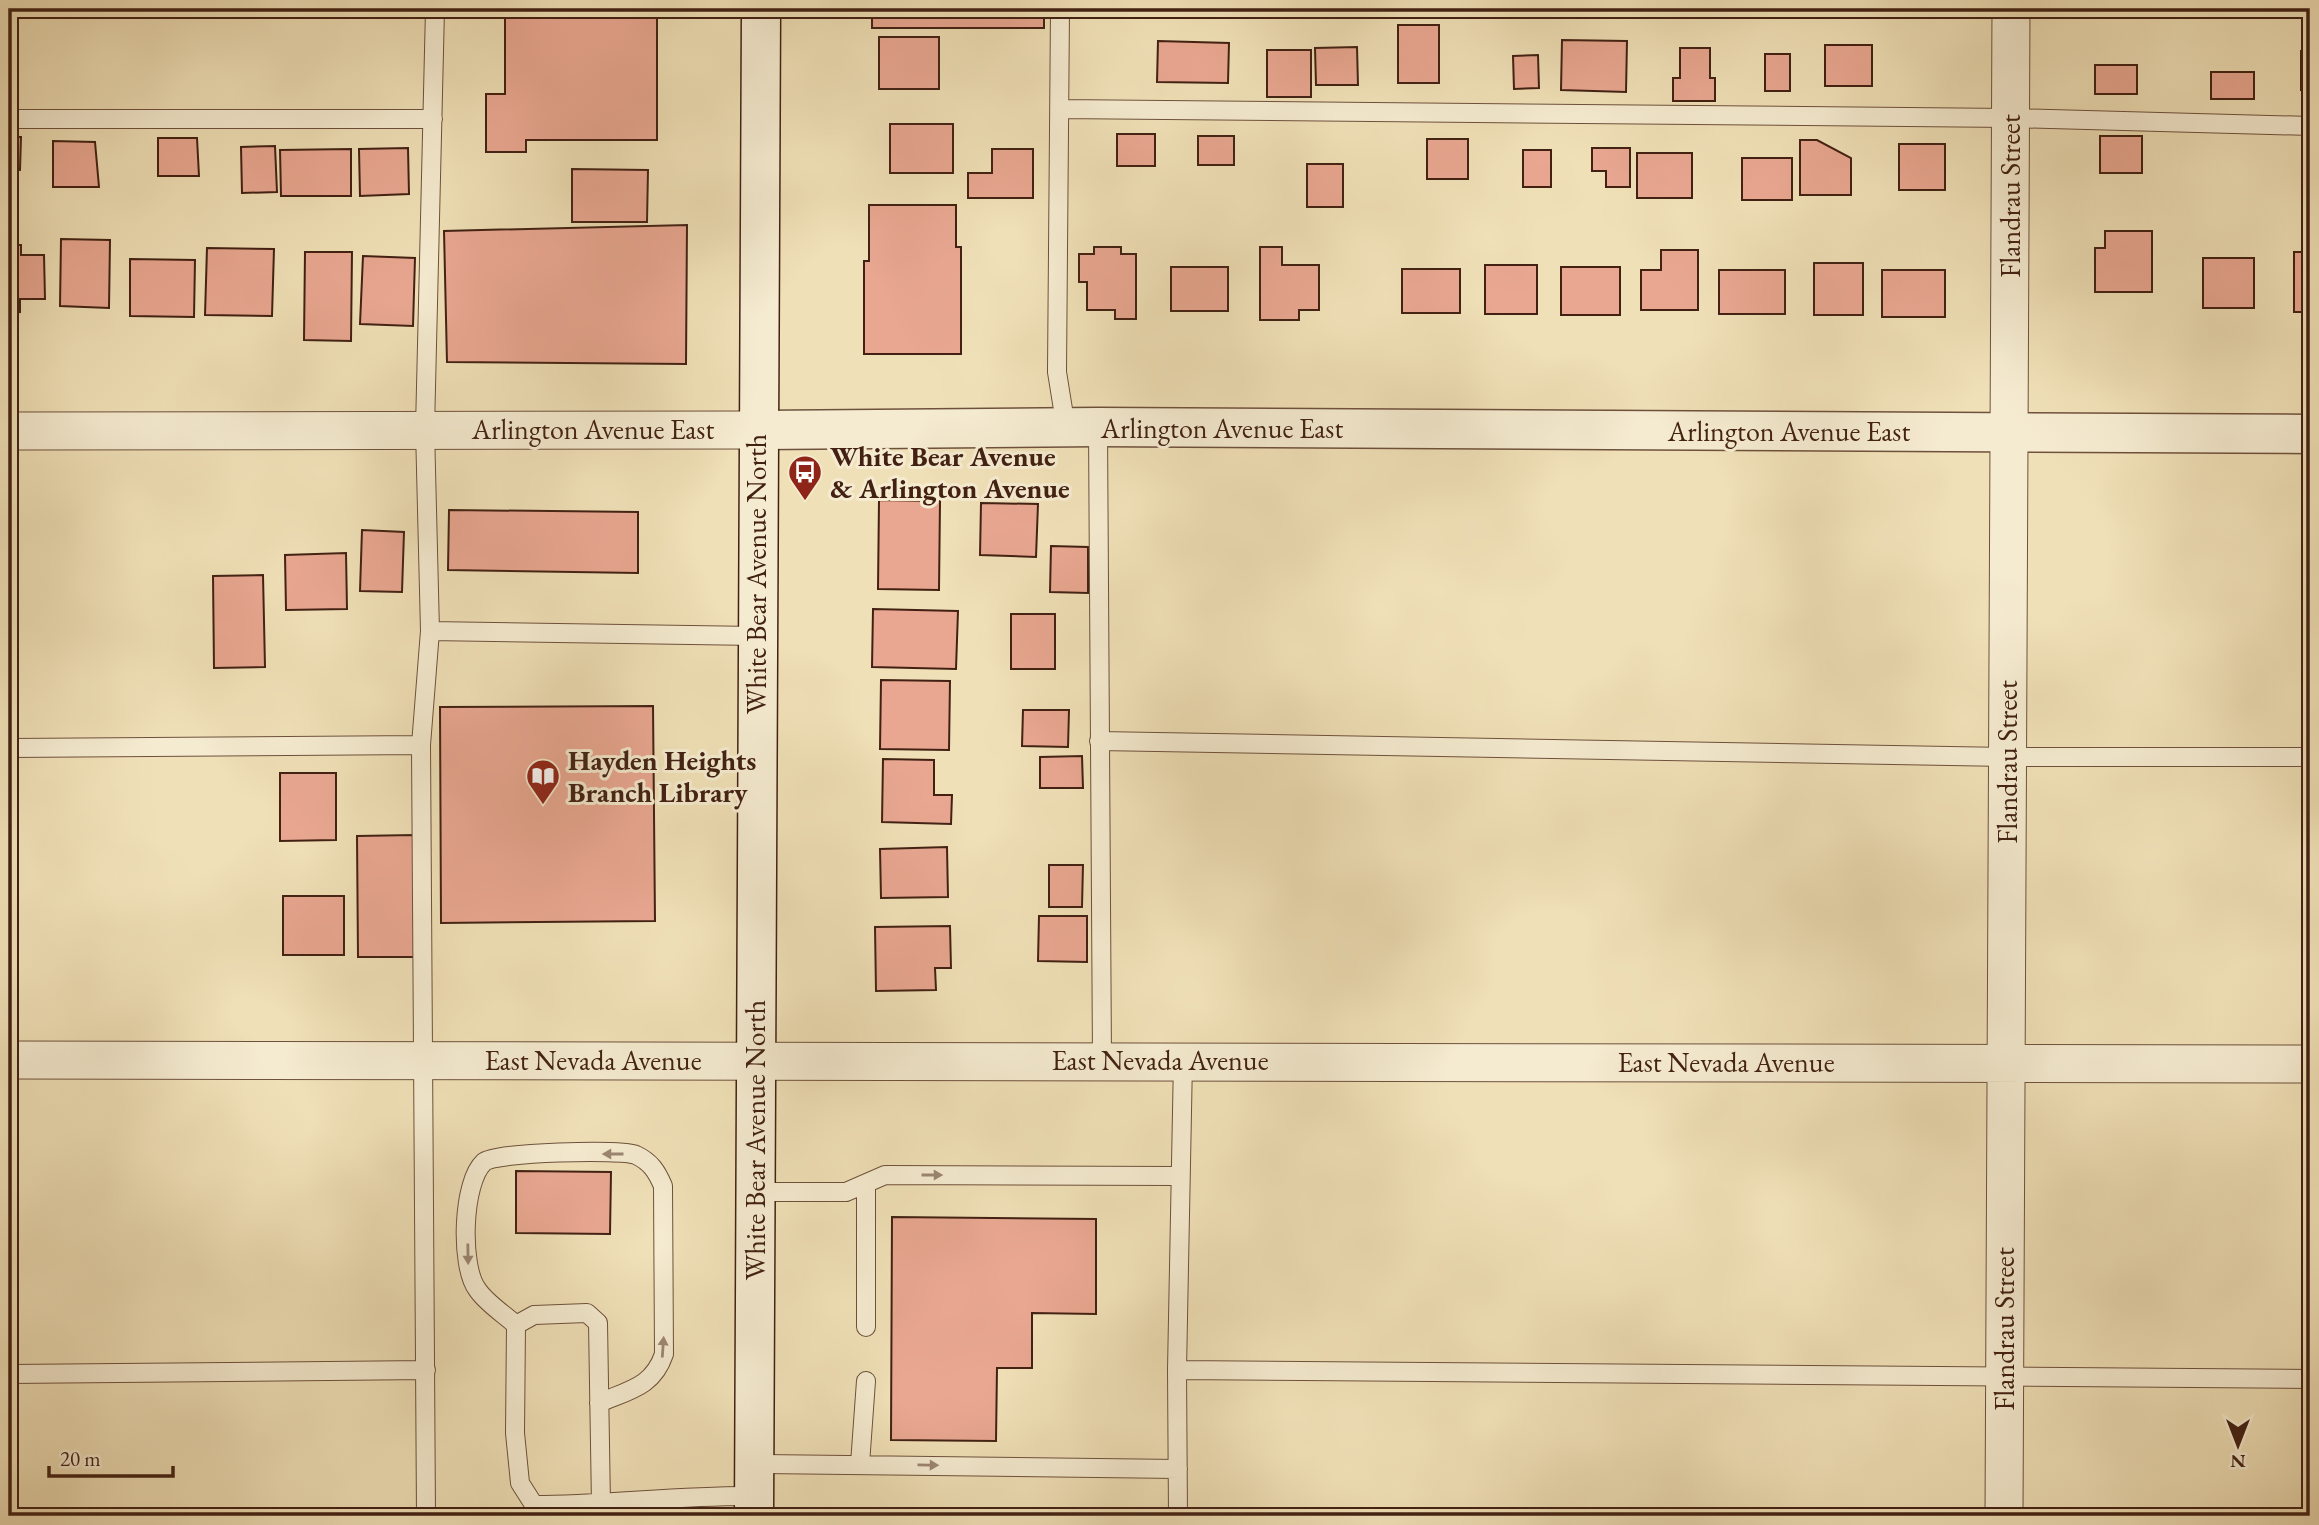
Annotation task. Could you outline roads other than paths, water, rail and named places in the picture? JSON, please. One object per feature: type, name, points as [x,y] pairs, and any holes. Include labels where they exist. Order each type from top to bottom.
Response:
[{"type":"street","name":"White Bear Avenue North","points":[[754,1492],[761,9]]},
{"type":"street","name":"Flandrau Street","points":[[2004,1516],[2011,9]]},
{"type":"street","name":"Arlington Avenue East","points":[[9,430],[1082,427],[2310,434]]},
{"type":"street","name":"East Nevada Avenue","points":[[9,1060],[2310,1063]]},
{"type":"lane","points":[[426,1516],[421,745],[430,631],[425,429],[435,9]]},
{"type":"lane","points":[[1060,9],[1057,372],[1082,427],[1099,741],[1102,1060]]},
{"type":"lane","points":[[1060,109],[2010,118],[2310,126]]},
{"type":"lane","points":[[9,119],[433,119]]},
{"type":"lane","points":[[430,631],[756,636]]},
{"type":"lane","points":[[1099,741],[2007,757],[2310,757]]},
{"type":"lane","points":[[9,748],[421,745]]},
{"type":"lane","points":[[1178,1516],[1179,1176],[1183,1060]]},
{"type":"lane","points":[[599,1403],[645,1383],[658,1372],[664,1354],[663,1186],[654,1167],[634,1154],[514,1153],[485,1161],[470,1181],[467,1208],[468,1271],[477,1289],[516,1325],[516,1433],[520,1483],[534,1504],[601,1505],[754,1492],[860,1464],[1178,1469]]},
{"type":"lane","points":[[755,1192],[846,1192],[885,1174],[1179,1176]]},
{"type":"lane","points":[[866,1184],[866,1327]]},
{"type":"lane","points":[[516,1325],[534,1315],[587,1313],[598,1323],[601,1505]]},
{"type":"lane","points":[[9,1374],[426,1370]]},
{"type":"lane","points":[[1177,1370],[2310,1379]]},
{"type":"lane","points":[[860,1464],[866,1381]]},
{"type":"place","name":"White Bear Avenue & Arlington Avenue","points":[[805,502]]},
{"type":"place","name":"Hayden Heights Branch Library","points":[[543,806]]}]
